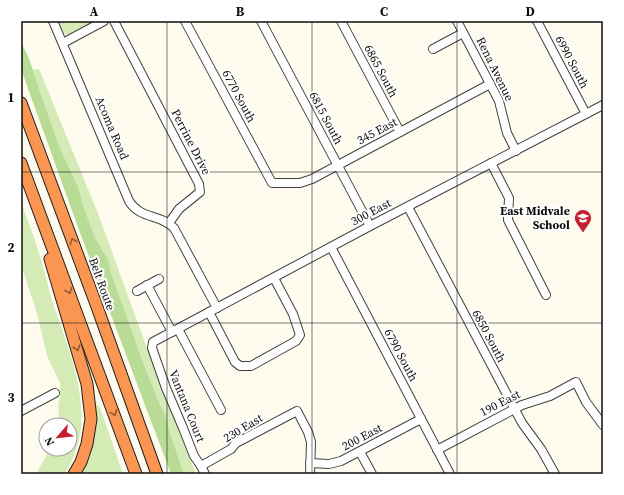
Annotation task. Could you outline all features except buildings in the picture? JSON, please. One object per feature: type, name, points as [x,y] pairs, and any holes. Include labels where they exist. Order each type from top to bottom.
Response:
[{"type":"highway","name":"Belt Route","points":[[21,103],[158,474]]},
{"type":"highway","points":[[21,163],[87,384],[91,419],[87,444],[81,462],[74,474]]},
{"type":"highway","points":[[21,163],[136,474]]},
{"type":"street","name":"Acoma Road","points":[[53,21],[133,208],[140,213],[169,223]]},
{"type":"street","points":[[62,43],[104,21]]},
{"type":"street","name":"Perrine Drive","points":[[114,21],[199,184],[200,192],[179,210],[169,223]]},
{"type":"street","name":"6770 South","points":[[185,21],[272,183]]},
{"type":"street","name":"6815 South","points":[[261,21],[370,226]]},
{"type":"street","name":"6865 South","points":[[341,21],[400,132]]},
{"type":"street","name":"Rena Avenue","points":[[457,21],[499,101],[507,133],[516,150]]},
{"type":"street","name":"6990 South","points":[[537,21],[586,114]]},
{"type":"street","points":[[433,48],[463,33]]},
{"type":"street","name":"345 East","points":[[272,183],[306,182],[490,84]]},
{"type":"street","name":"300 East","points":[[152,344],[175,330],[370,226],[603,105]]},
{"type":"street","points":[[491,163],[509,198],[508,220],[546,295]]},
{"type":"street","name":"6850 South","points":[[408,207],[514,409],[526,430],[541,449],[555,474]]},
{"type":"street","points":[[169,223],[179,236],[217,308]]},
{"type":"street","name":"6790 South","points":[[331,247],[450,474]]},
{"type":"street","points":[[209,312],[235,362],[240,366],[250,366],[296,341],[300,337],[300,332],[293,314],[274,278]]},
{"type":"street","points":[[137,291],[159,279]]},
{"type":"street","points":[[148,285],[221,410]]},
{"type":"street","name":"Vantana Court","points":[[152,344],[152,348],[166,388],[186,433],[194,456],[205,474]]},
{"type":"street","name":"190 East","points":[[437,450],[514,409],[550,396],[576,382],[586,402],[603,425]]},
{"type":"street","points":[[21,411],[55,393]]},
{"type":"street","name":"230 East","points":[[201,466],[231,449],[235,444],[297,411],[308,432],[311,442],[310,463]]},
{"type":"street","name":"200 East","points":[[310,463],[335,463],[360,452],[421,419]]},
{"type":"street","points":[[360,452],[372,474]]},
{"type":"street","points":[[310,463],[310,474]]},
{"type":"green space","points":[[57,21],[95,21],[67,35],[62,32]]},
{"type":"green space","points":[[21,42],[28,56],[59,146],[78,187],[95,238],[109,261],[111,273],[143,362],[160,405],[166,416],[170,433],[184,474],[171,474],[79,230],[21,69]]},
{"type":"green space","points":[[39,69],[99,216],[163,392],[196,474],[184,474],[170,433],[166,416],[160,405],[143,362],[111,273],[109,261],[95,238],[78,187],[59,146],[33,70]]},
{"type":"green space","points":[[21,202],[35,240],[51,297],[73,363],[81,409],[81,431],[78,442],[78,417],[59,417],[58,404],[60,398],[60,383],[47,356],[37,313],[21,265]]},
{"type":"green space","points":[[94,403],[100,407],[123,474],[82,474],[90,457],[92,448],[94,431]]},
{"type":"green space","points":[[46,457],[73,457],[64,474],[36,474]]},
{"type":"place","name":"East Midvale School","points":[[583,233]]}]
